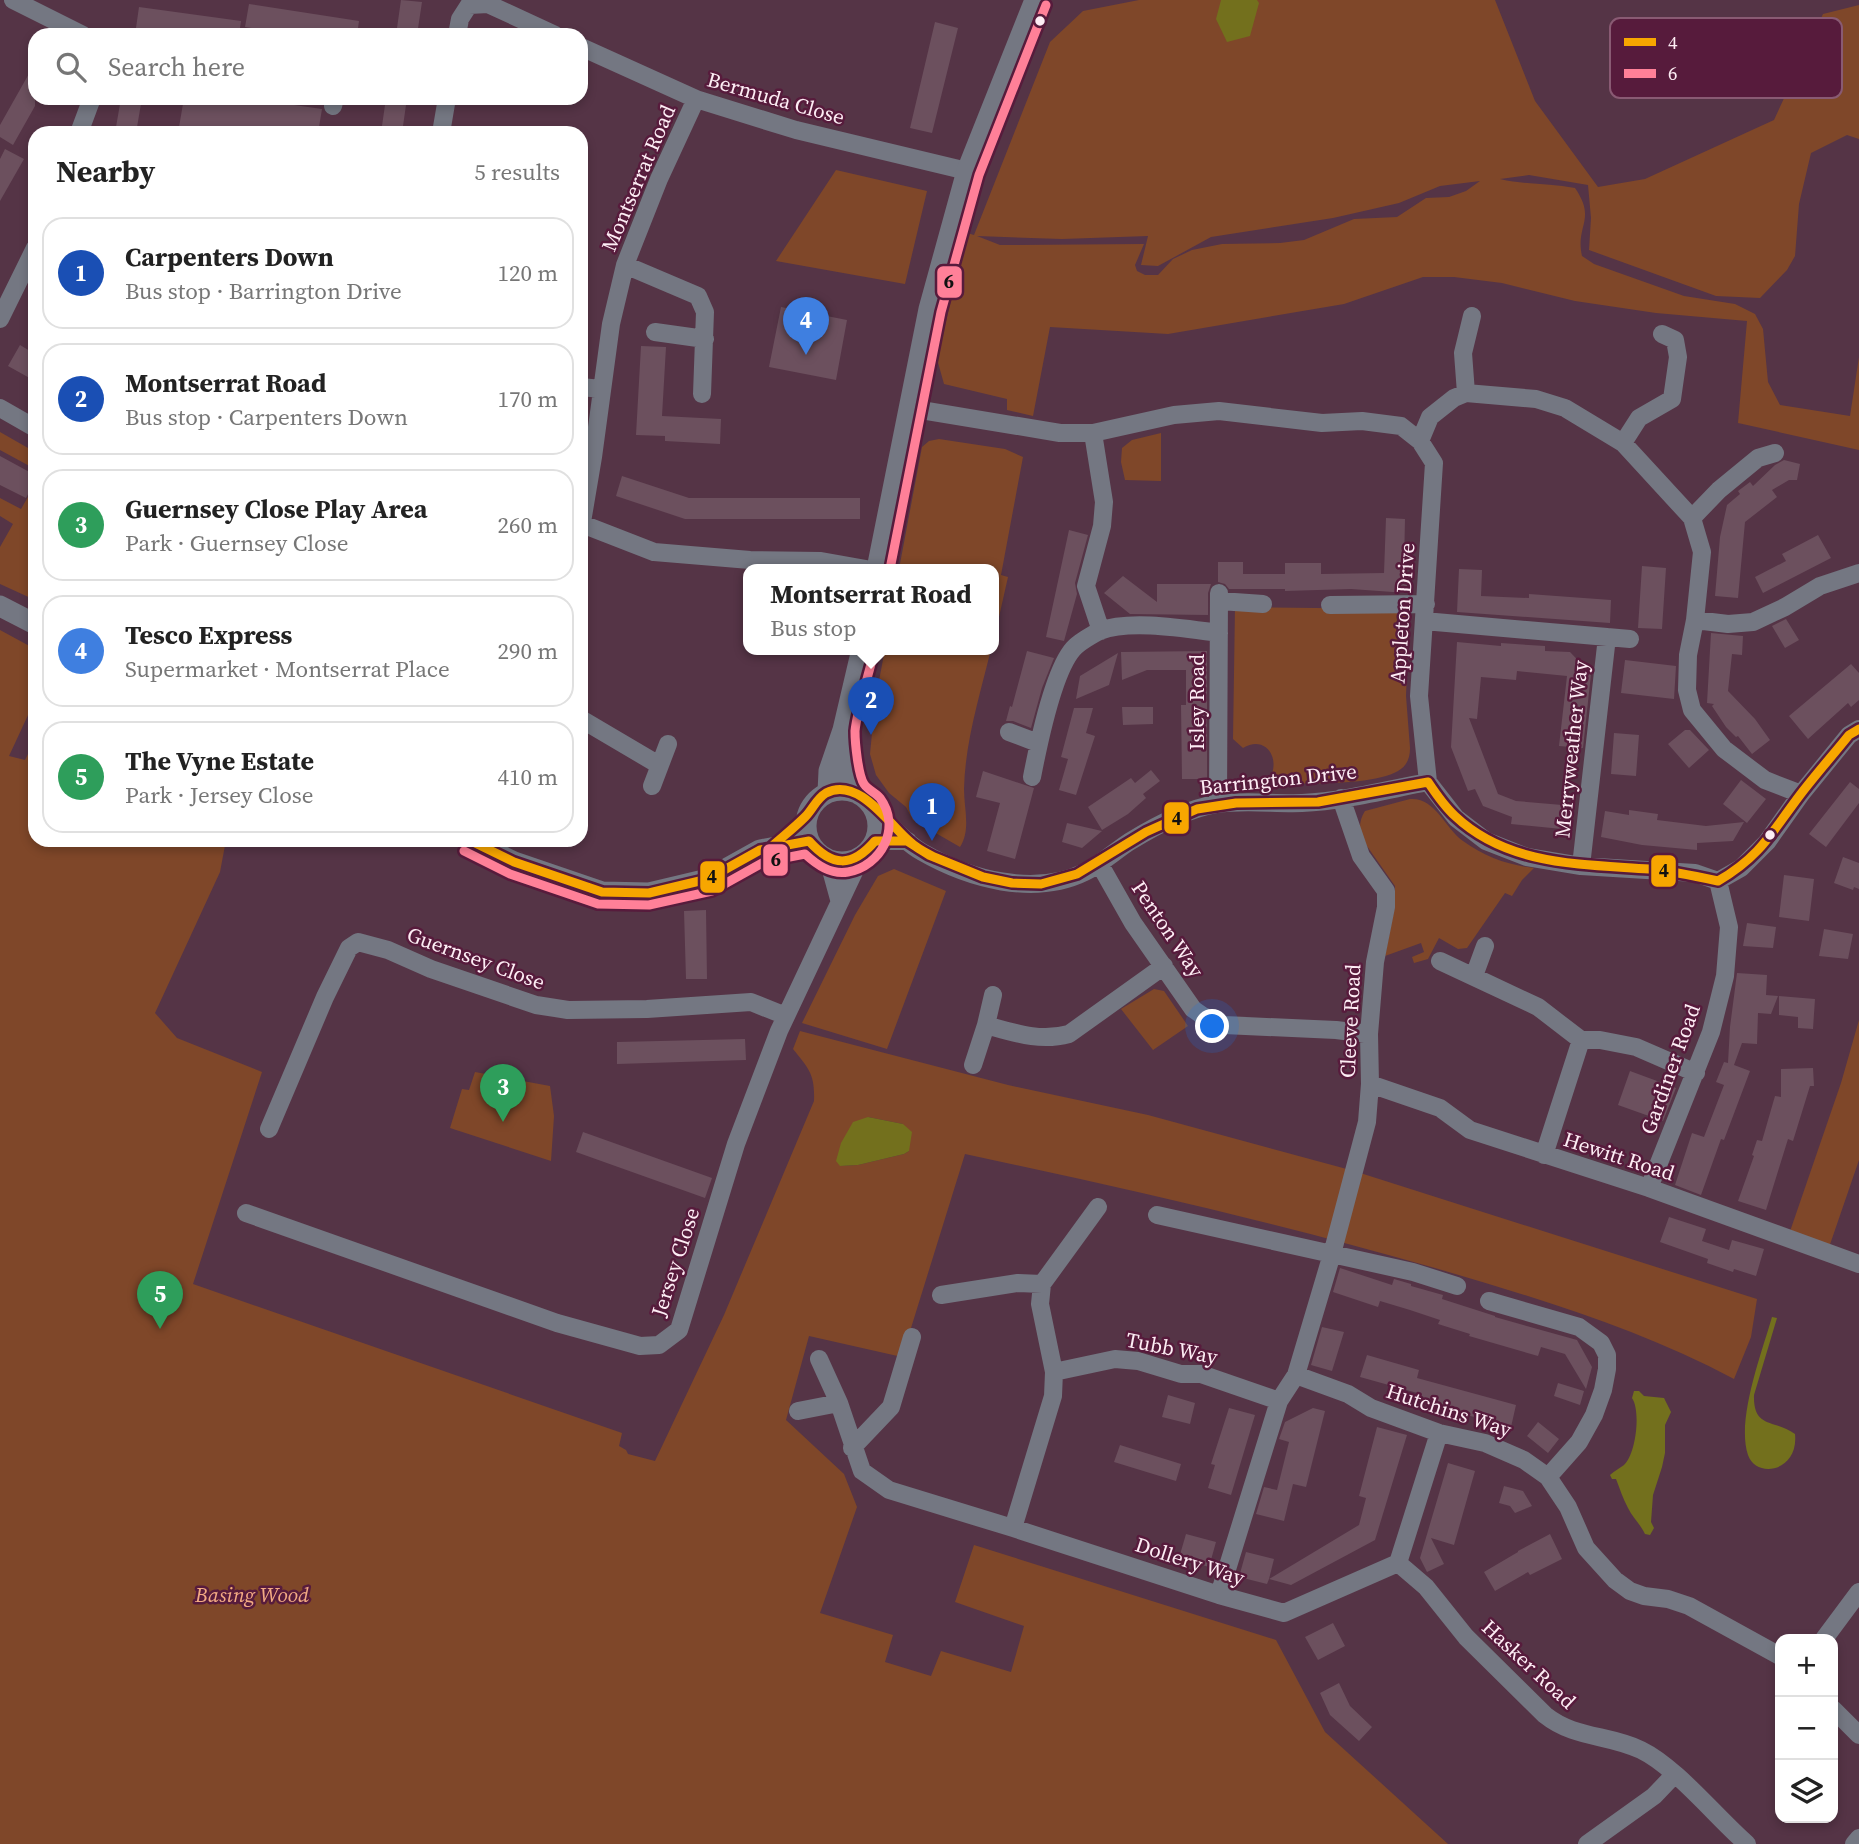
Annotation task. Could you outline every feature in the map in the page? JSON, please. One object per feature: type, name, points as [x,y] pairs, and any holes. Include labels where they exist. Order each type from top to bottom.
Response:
[{"type":"street","points":[[13,0],[69,28]]},
{"type":"street","points":[[878,564],[929,309],[967,171],[1035,0]]},
{"type":"street","points":[[458,28],[460,19],[469,5],[488,4],[540,28]]},
{"type":"street","name":"Bermuda Close","points":[[588,50],[696,99],[796,130],[967,171]]},
{"type":"street","name":"Montserrat Road","points":[[588,483],[611,324],[625,265],[659,179],[696,99]]},
{"type":"street","points":[[82,126],[89,105]]},
{"type":"street","points":[[442,126],[446,105]]},
{"type":"street","points":[[0,320],[28,262]]},
{"type":"street","points":[[625,265],[698,296],[705,312],[702,394]]},
{"type":"street","points":[[1466,393],[1464,353],[1472,316]]},
{"type":"street","points":[[655,332],[705,339]]},
{"type":"street","points":[[1623,443],[1639,418],[1672,399],[1678,357],[1675,340],[1662,334]]},
{"type":"street","points":[[588,388],[601,389]]},
{"type":"street","points":[[909,408],[1060,433],[1093,433],[1174,415],[1219,411],[1322,423],[1362,421],[1401,426],[1420,441],[1430,417],[1454,398],[1466,393],[1536,399],[1564,408],[1623,443],[1692,518],[1702,552],[1695,621],[1688,655],[1687,690],[1692,710],[1724,748],[1765,780],[1801,794]]},
{"type":"street","points":[[0,408],[28,424]]},
{"type":"street","points":[[1093,433],[1104,502],[1102,526],[1086,586],[1101,631]]},
{"type":"street","name":"Appleton Drive","points":[[1420,441],[1434,463],[1419,696],[1428,782]]},
{"type":"street","points":[[1692,518],[1758,457],[1776,453]]},
{"type":"street","name":"Montserrat Road","points":[[588,528],[654,552],[838,564]]},
{"type":"street","points":[[1695,621],[1728,624],[1753,622],[1820,586],[1859,573]]},
{"type":"street","name":"Isley Road","points":[[1218,804],[1219,597],[1263,604]]},
{"type":"street","points":[[1330,605],[1425,612]]},
{"type":"street","points":[[0,606],[28,620]]},
{"type":"street","name":"Merryweather Way","points":[[1425,612],[1630,639]]},
{"type":"street","points":[[1032,777],[1038,743],[1059,675],[1073,648],[1101,631],[1123,627],[1163,626],[1219,633]]},
{"type":"street","name":"Merryweather Way","points":[[1581,866],[1607,637]]},
{"type":"street","points":[[828,792],[829,771],[843,730],[861,655]]},
{"type":"street","points":[[588,723],[659,765]]},
{"type":"street","points":[[1428,782],[1456,818],[1486,841],[1527,857],[1581,866],[1695,873],[1718,881],[1741,868],[1767,842],[1801,794],[1849,735],[1859,729]]},
{"type":"street","points":[[843,730],[848,774],[854,792]]},
{"type":"street","points":[[1009,732],[1038,743]]},
{"type":"street","points":[[652,786],[668,744]]},
{"type":"street","name":"Barrington Drive","points":[[874,809],[921,851],[959,868],[1017,884],[1042,884],[1084,872],[1131,841],[1177,816],[1218,804],[1303,803],[1340,799],[1428,782]]},
{"type":"street","points":[[769,849],[808,814],[814,803],[828,792],[840,790],[854,792],[865,798],[874,809],[878,821],[868,849]]},
{"type":"street","name":"Cleeve Road","points":[[1219,1595],[1279,1401],[1296,1375],[1367,1122],[1370,1084],[1369,1034],[1375,962],[1386,907],[1386,891],[1360,856],[1340,799]]},
{"type":"street","points":[[808,814],[806,828],[809,841],[817,852],[828,859],[849,861],[868,849],[908,841]]},
{"type":"street","points":[[483,847],[514,862],[602,892],[649,893],[708,879],[760,850],[809,841]]},
{"type":"street","name":"Jersey Close","points":[[246,1213],[557,1323],[640,1346],[659,1345],[679,1330],[736,1144],[786,1016],[839,899],[868,849]]},
{"type":"street","points":[[828,859],[839,899]]},
{"type":"street","name":"Penton Way","points":[[1099,863],[1133,923],[1194,1009],[1203,1016],[1224,1025],[1369,1034]]},
{"type":"street","name":"Gardiner Road","points":[[1649,1188],[1711,1032],[1725,976],[1729,928],[1718,881]]},
{"type":"street","name":"Guernsey Close","points":[[269,1129],[325,997],[349,948],[358,942],[388,950],[431,969],[536,1005],[568,1010],[647,1009],[751,1002],[786,1016]]},
{"type":"street","points":[[1474,976],[1485,946]]},
{"type":"street","points":[[1440,961],[1538,1007],[1581,1040],[1636,1047],[1696,1073]]},
{"type":"street","points":[[986,1026],[1034,1037],[1051,1038],[1069,1034],[1164,966]]},
{"type":"street","points":[[973,1065],[993,995]]},
{"type":"street","points":[[1544,1155],[1581,1040]]},
{"type":"street","name":"Hewitt Road","points":[[1370,1084],[1440,1108],[1470,1130],[1649,1188],[1859,1265]]},
{"type":"street","points":[[1013,1528],[1053,1396],[1054,1372],[1040,1304],[1042,1284],[1098,1207]]},
{"type":"street","points":[[1157,1215],[1413,1272],[1457,1286]]},
{"type":"street","points":[[941,1295],[1018,1283],[1042,1284]]},
{"type":"street","points":[[1489,1301],[1579,1327],[1601,1343],[1607,1355],[1608,1368],[1594,1415],[1579,1442],[1548,1477]]},
{"type":"street","points":[[852,1448],[891,1407],[912,1337]]},
{"type":"street","name":"Dollery Way","points":[[818,1359],[839,1403],[852,1448],[862,1471],[889,1490],[1219,1595],[1284,1613],[1398,1563]]},
{"type":"street","name":"Tubb Way","points":[[1054,1372],[1115,1359],[1138,1361],[1181,1374],[1201,1374],[1279,1401]]},
{"type":"street","name":"Hutchins Way","points":[[1296,1375],[1348,1394],[1371,1408],[1439,1433],[1485,1443],[1524,1460],[1548,1477],[1568,1507],[1586,1548],[1615,1580],[1630,1591],[1644,1596],[1668,1599],[1689,1606],[1775,1653]]},
{"type":"street","points":[[798,1411],[839,1403]]},
{"type":"street","points":[[1398,1563],[1439,1433]]},
{"type":"street","name":"Hasker Road","points":[[1398,1563],[1426,1587],[1479,1651],[1559,1727],[1578,1734],[1628,1744],[1644,1751],[1674,1775],[1747,1844]]},
{"type":"street","points":[[1828,1634],[1857,1600]]},
{"type":"street","points":[[1838,1714],[1859,1735]]},
{"type":"street","points":[[1587,1844],[1654,1796],[1674,1775]]},
{"type":"street","points":[[1854,1844],[1859,1838]]},
{"type":"green space","points":[[1139,0],[1495,0],[1535,101],[1598,187],[1645,179],[1774,120],[1784,98],[1842,98],[1842,18],[1821,18],[1823,14],[1859,5],[1859,139],[1847,135],[1811,153],[1799,204],[1795,256],[1787,270],[1760,298],[1716,296],[1589,250],[1591,218],[1588,185],[1529,175],[1500,179],[1575,188],[1585,215],[1581,237],[1582,256],[1594,264],[1684,296],[1735,304],[1755,314],[1763,329],[1768,382],[1780,405],[1850,416],[1859,357],[1859,450],[1738,423],[1747,321],[1656,313],[1575,301],[1502,283],[1454,277],[1423,277],[1344,304],[1168,334],[1050,327],[1033,416],[1007,410],[1007,399],[944,384],[937,359],[967,233],[974,235],[1050,42],[1083,11]],"holes":[[[1480,181],[1466,191],[1449,197],[1426,198],[1397,217],[1354,219],[1304,240],[1222,244],[1192,250],[1173,259],[1158,275],[1145,275],[1137,271],[1135,265],[1144,244],[1000,245],[977,236],[1062,239],[1148,236],[1141,265],[1158,266],[1211,237],[1333,218],[1399,203],[1440,186]]]},
{"type":"green space","points":[[836,170],[927,191],[905,284],[776,261]]},
{"type":"green space","points":[[0,432],[28,448],[28,465],[0,450]]},
{"type":"green space","points":[[1161,433],[1161,481],[1125,480],[1121,462],[1122,448],[1132,440]]},
{"type":"green space","points":[[939,439],[1005,449],[1023,457],[1001,575],[1008,577],[999,617],[999,564],[900,564],[922,447],[929,441]]},
{"type":"green space","points":[[28,497],[28,597],[0,584],[0,547],[13,524],[0,516],[0,498],[21,509]]},
{"type":"green space","points":[[1235,607],[1409,609],[1406,696],[1410,748],[1404,767],[1387,776],[1373,779],[1278,783],[1271,776],[1273,761],[1268,750],[1258,744],[1243,748],[1233,739]]},
{"type":"green space","name":"Basing Wood","points":[[0,630],[28,645],[28,715],[9,756],[25,760],[28,754],[28,847],[225,847],[220,872],[155,1013],[177,1038],[262,1072],[193,1284],[622,1433],[619,1446],[628,1454],[655,1461],[724,1315],[814,1101],[810,1072],[793,1049],[800,1031],[1008,1085],[1148,1115],[1354,1171],[1757,1299],[1751,1337],[1734,1379],[1625,1330],[1550,1303],[1435,1268],[1201,1207],[965,1154],[902,1357],[809,1336],[786,1420],[844,1474],[857,1507],[820,1613],[893,1635],[885,1662],[931,1676],[941,1651],[1011,1672],[1024,1626],[955,1602],[974,1545],[1276,1640],[1325,1732],[1448,1844],[0,1844]],"holes":[[[868,1117],[903,1124],[909,1151],[858,1165],[840,1166]]]},
{"type":"green space","points":[[884,655],[990,655],[967,754],[964,789],[966,826],[960,847],[913,820],[906,807],[889,793],[876,775],[870,754],[875,702]]},
{"type":"green space","points":[[1410,799],[1419,800],[1433,808],[1463,841],[1480,852],[1515,865],[1534,868],[1512,896],[1505,893],[1467,948],[1458,949],[1439,938],[1428,959],[1414,963],[1412,957],[1424,952],[1421,943],[1385,956],[1395,906],[1395,886],[1362,839],[1360,828],[1365,811]]},
{"type":"green space","points":[[894,869],[946,891],[887,1049],[802,1023],[855,915],[878,876]]},
{"type":"green space","points":[[1154,989],[1164,991],[1188,1026],[1153,1050],[1121,1009]]},
{"type":"green space","points":[[1859,1020],[1859,1160],[1825,1259],[1786,1243],[1841,1083]]},
{"type":"green space","points":[[475,1072],[550,1086],[554,1116],[551,1161],[450,1128],[462,1089],[469,1090]]},
{"type":"shaded area","points":[[1221,0],[1257,0],[1259,3],[1250,36],[1227,42],[1216,19]]},
{"type":"shaded area","points":[[868,1117],[903,1124],[912,1132],[909,1151],[858,1165],[840,1166],[836,1161],[841,1143],[853,1122]]},
{"type":"shaded area","points":[[1772,1317],[1777,1318],[1754,1395],[1755,1406],[1757,1413],[1766,1422],[1795,1434],[1790,1457],[1784,1464],[1767,1469],[1752,1463],[1748,1455],[1745,1424],[1752,1386]]},
{"type":"shaded area","points":[[1634,1391],[1639,1391],[1644,1396],[1664,1398],[1671,1412],[1665,1425],[1665,1453],[1653,1495],[1651,1522],[1654,1528],[1650,1535],[1645,1534],[1632,1515],[1616,1479],[1612,1479],[1610,1475],[1624,1465],[1632,1452],[1637,1422],[1632,1398]]},
{"type":"building","points":[[401,0],[422,2],[418,28],[397,28]]},
{"type":"building","points":[[249,4],[359,21],[358,28],[245,27]]},
{"type":"building","points":[[139,7],[241,21],[240,28],[136,28]]},
{"type":"building","points":[[935,22],[958,28],[932,133],[910,128]]},
{"type":"building","points":[[28,75],[28,105],[35,106],[13,145],[0,137],[0,125]]},
{"type":"building","points":[[120,105],[141,105],[137,126],[116,126]]},
{"type":"building","points":[[183,105],[294,105],[322,109],[319,126],[179,126]]},
{"type":"building","points":[[385,105],[406,105],[403,126],[382,126]]},
{"type":"building","points":[[5,149],[24,159],[0,201],[0,159]]},
{"type":"building","points":[[781,307],[847,320],[836,380],[769,367]]},
{"type":"building","points":[[20,345],[28,350],[28,377],[8,366]]},
{"type":"building","points":[[641,346],[666,347],[662,416],[721,419],[720,444],[665,441],[665,436],[636,435]]},
{"type":"building","points":[[0,456],[28,471],[26,498],[0,485]]},
{"type":"building","points":[[1784,460],[1800,464],[1797,480],[1789,480],[1772,490],[1777,497],[1745,522],[1738,598],[1715,596],[1720,537],[1727,505],[1740,494],[1738,491],[1750,482],[1753,486]]},
{"type":"building","points":[[622,476],[689,498],[860,498],[860,519],[685,519],[616,496]]},
{"type":"building","points":[[1386,518],[1405,519],[1404,565],[1407,565],[1407,593],[1351,589],[1229,589],[1218,582],[1218,562],[1243,562],[1243,574],[1285,574],[1285,563],[1321,563],[1321,574],[1384,573]]},
{"type":"building","points":[[1069,530],[1088,535],[1075,583],[1077,594],[1064,641],[1046,637]]},
{"type":"building","points":[[1818,535],[1831,558],[1763,593],[1755,577],[1786,561],[1782,554]]},
{"type":"building","points":[[1642,566],[1666,568],[1662,629],[1638,628]]},
{"type":"building","points":[[1459,569],[1482,570],[1481,596],[1529,598],[1529,594],[1611,600],[1610,623],[1457,612]]},
{"type":"building","points":[[1123,576],[1157,602],[1157,584],[1211,584],[1208,593],[1208,615],[1130,614],[1104,593]]},
{"type":"building","points":[[1786,619],[1799,640],[1785,648],[1772,626]]},
{"type":"building","points":[[1711,633],[1743,636],[1742,655],[1732,654],[1728,691],[1755,719],[1770,740],[1752,754],[1738,736],[1726,727],[1712,706],[1714,704],[1707,703]]},
{"type":"building","points":[[1457,642],[1545,646],[1545,651],[1570,652],[1591,674],[1583,748],[1559,746],[1567,676],[1517,671],[1516,680],[1481,677],[1477,719],[1469,718],[1498,794],[1516,801],[1574,806],[1572,830],[1511,824],[1512,817],[1483,806],[1475,789],[1468,791],[1451,747]]},
{"type":"building","points":[[1027,651],[1054,658],[1031,728],[1006,721]]},
{"type":"building","points":[[1207,651],[1207,779],[1182,779],[1181,705],[1186,705],[1186,670],[1147,670],[1122,680],[1121,652]]},
{"type":"building","points":[[1118,653],[1109,685],[1076,699],[1080,676]]},
{"type":"building","points":[[1625,660],[1676,666],[1674,699],[1621,693]]},
{"type":"building","points":[[1851,664],[1859,673],[1859,700],[1851,707],[1848,703],[1808,739],[1789,716]]},
{"type":"building","points":[[1122,707],[1153,707],[1153,724],[1123,725]]},
{"type":"building","points":[[1074,708],[1093,708],[1086,733],[1095,736],[1076,795],[1059,790],[1068,759],[1061,757]]},
{"type":"building","points":[[1685,730],[1690,730],[1709,750],[1689,768],[1668,744]]},
{"type":"building","points":[[1614,733],[1639,735],[1636,776],[1611,774]]},
{"type":"building","points":[[1151,770],[1160,781],[1143,794],[1146,798],[1128,814],[1102,830],[1088,807],[1131,778],[1135,783]]},
{"type":"building","points":[[983,771],[1034,788],[1015,859],[987,851],[1000,803],[976,797]]},
{"type":"building","points":[[1741,780],[1766,799],[1747,823],[1723,804]]},
{"type":"building","points":[[1850,782],[1859,789],[1859,803],[1826,847],[1809,834]]},
{"type":"building","points":[[1629,810],[1658,814],[1657,820],[1706,826],[1744,822],[1733,841],[1697,843],[1697,850],[1642,845],[1601,837],[1605,811],[1629,815]]},
{"type":"building","points":[[1067,823],[1102,831],[1082,848],[1062,842]]},
{"type":"building","points":[[1843,857],[1859,863],[1859,889],[1854,887],[1853,890],[1834,883]]},
{"type":"building","points":[[1784,875],[1814,879],[1809,921],[1779,917]]},
{"type":"building","points":[[706,910],[707,979],[686,979],[684,911]]},
{"type":"building","points":[[1747,923],[1776,927],[1773,948],[1743,946]]},
{"type":"building","points":[[1824,929],[1853,934],[1848,959],[1819,956]]},
{"type":"building","points":[[1737,973],[1767,975],[1766,995],[1778,996],[1771,1014],[1758,1013],[1757,1044],[1742,1043],[1734,1065],[1750,1071],[1701,1195],[1675,1185],[1692,1133],[1704,1137],[1724,1085],[1716,1082],[1724,1062],[1728,1063]]},
{"type":"building","points":[[1779,996],[1815,999],[1813,1029],[1798,1028],[1798,1017],[1779,1015]]},
{"type":"building","points":[[745,1039],[746,1060],[617,1064],[617,1042]]},
{"type":"building","points":[[1813,1068],[1814,1086],[1810,1086],[1793,1141],[1788,1139],[1766,1210],[1738,1201],[1757,1140],[1762,1141],[1775,1096],[1781,1097],[1781,1069]]},
{"type":"building","points":[[1630,1071],[1676,1088],[1663,1121],[1618,1105]]},
{"type":"building","points":[[583,1132],[712,1178],[705,1198],[576,1152]]},
{"type":"building","points":[[1669,1217],[1706,1229],[1702,1241],[1729,1250],[1732,1240],[1764,1249],[1756,1276],[1707,1263],[1708,1259],[1660,1242]]},
{"type":"building","points":[[1340,1268],[1392,1285],[1394,1279],[1411,1284],[1443,1295],[1442,1299],[1495,1317],[1577,1340],[1592,1367],[1586,1389],[1565,1354],[1541,1347],[1538,1356],[1469,1336],[1470,1334],[1438,1324],[1440,1320],[1410,1310],[1380,1301],[1378,1307],[1333,1292]]},
{"type":"building","points":[[1322,1327],[1344,1332],[1332,1371],[1311,1365]]},
{"type":"building","points":[[1367,1355],[1419,1370],[1417,1378],[1516,1405],[1511,1427],[1419,1402],[1421,1394],[1360,1377]]},
{"type":"building","points":[[1558,1383],[1584,1391],[1580,1405],[1554,1396]]},
{"type":"building","points":[[1168,1395],[1195,1403],[1190,1424],[1162,1417]]},
{"type":"building","points":[[1229,1408],[1255,1415],[1231,1495],[1208,1488],[1215,1465],[1211,1464]]},
{"type":"building","points":[[1313,1408],[1325,1411],[1306,1487],[1293,1484],[1284,1521],[1256,1514],[1264,1487],[1277,1490],[1289,1442],[1279,1439],[1285,1422]]},
{"type":"building","points":[[1538,1422],[1559,1439],[1548,1453],[1527,1436]]},
{"type":"building","points":[[1377,1427],[1407,1435],[1375,1540],[1291,1585],[1269,1579],[1359,1525],[1366,1498],[1359,1496]]},
{"type":"building","points":[[1120,1445],[1181,1464],[1176,1481],[1114,1462]]},
{"type":"building","points":[[1448,1463],[1475,1471],[1454,1545],[1431,1538],[1444,1564],[1427,1572],[1420,1558]]},
{"type":"building","points":[[1504,1486],[1523,1491],[1532,1506],[1515,1513],[1510,1506],[1499,1503]]},
{"type":"building","points":[[1186,1534],[1216,1542],[1209,1567],[1179,1558]]},
{"type":"building","points":[[1550,1534],[1562,1559],[1530,1575],[1528,1572],[1495,1591],[1484,1572]]},
{"type":"building","points":[[1246,1552],[1274,1559],[1267,1584],[1239,1577]]},
{"type":"building","points":[[1333,1623],[1345,1646],[1318,1660],[1305,1637]]},
{"type":"building","points":[[1339,1683],[1350,1706],[1372,1727],[1359,1741],[1330,1715],[1320,1693]]},
{"type":"transit line","name":"6","points":[[891,564],[941,312],[979,175],[1046,5]]},
{"type":"transit line","name":"6","points":[[464,851],[510,874],[598,904],[649,905],[712,891],[764,862],[805,854],[830,871],[842,873],[860,868],[870,862],[885,844],[889,821],[880,798],[862,780],[856,743],[858,713],[873,655]]},
{"type":"transit line","name":"4","points":[[1428,782],[1451,812],[1498,845],[1546,859],[1658,870],[1718,881],[1755,853],[1849,735],[1859,729]]},
{"type":"transit line","name":"4","points":[[483,847],[514,862],[602,892],[649,893],[708,879],[760,850],[809,841],[826,856],[842,861],[858,856],[875,841],[907,841],[929,855],[983,877],[1012,883],[1041,884],[1077,874],[1146,832],[1197,809],[1236,803],[1318,802],[1428,782]]},
{"type":"transit line","name":"4","points":[[769,849],[805,817],[823,795],[838,789],[861,796],[912,844],[936,858]]},
{"type":"place","name":"Tesco Express","points":[[806,355]]},
{"type":"place","name":"Montserrat Road","points":[[871,735]]},
{"type":"place","name":"Carpenters Down","points":[[932,841]]},
{"type":"place","name":"Guernsey Close Play Area","points":[[503,1122]]},
{"type":"place","name":"The Vyne Estate","points":[[160,1329]]}]
